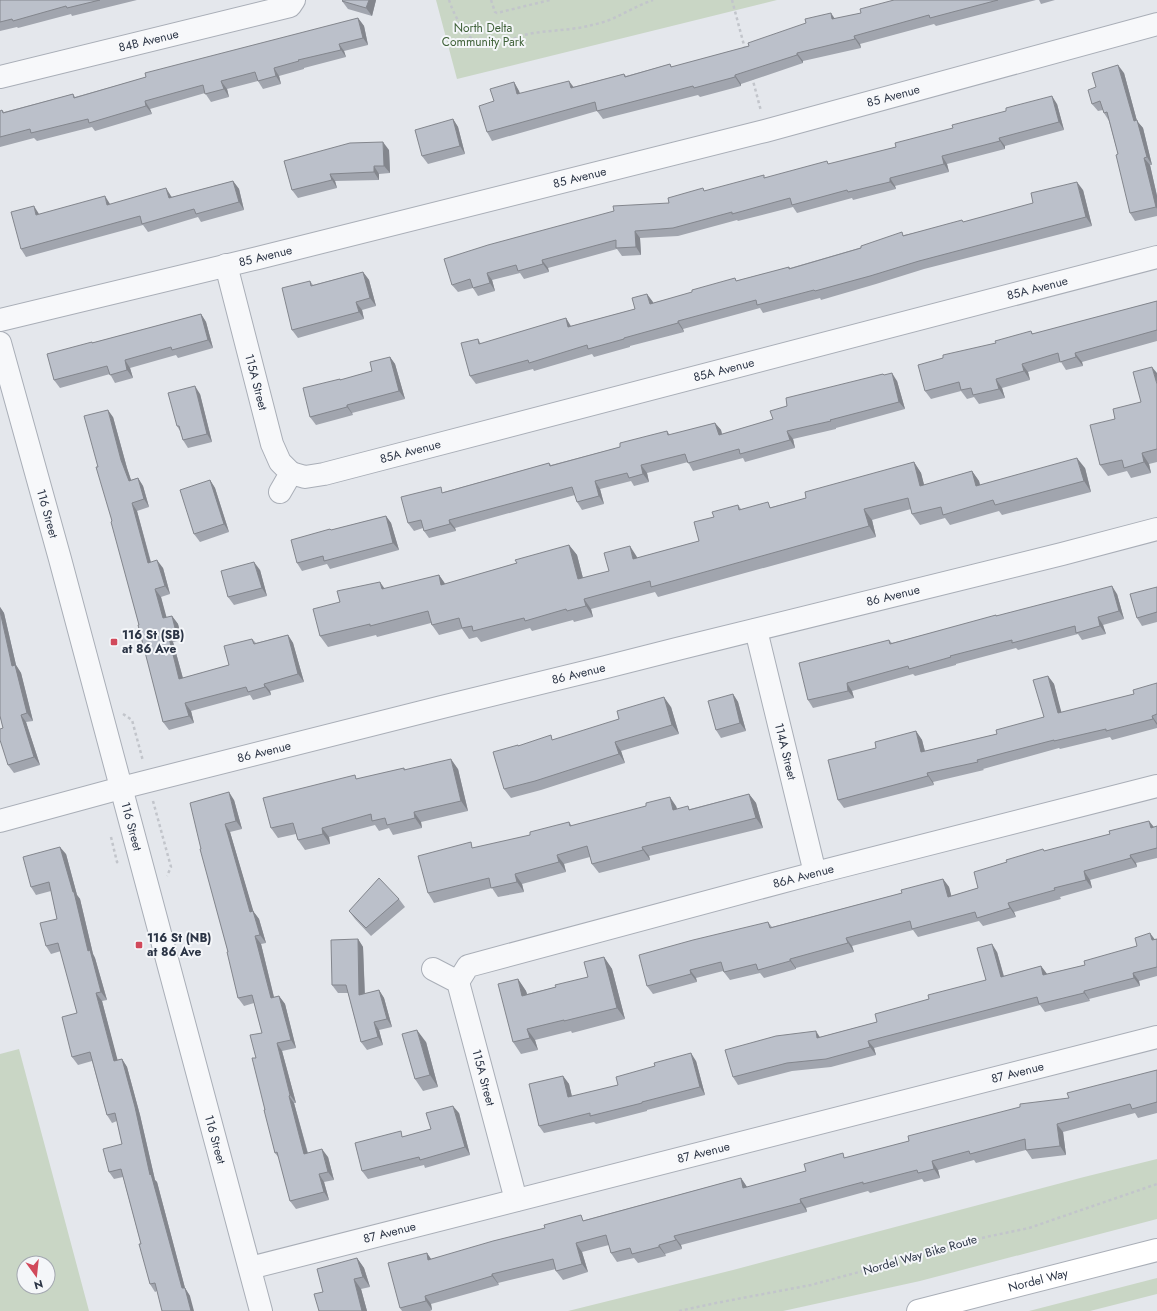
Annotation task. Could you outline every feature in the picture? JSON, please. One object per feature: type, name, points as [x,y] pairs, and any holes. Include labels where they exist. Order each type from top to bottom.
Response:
[{"type":"main road","name":"Nordel Way","points":[[918,1311],[1157,1250]]},
{"type":"street","name":"84B Avenue","points":[[0,77],[290,6],[294,0]]},
{"type":"street","name":"85 Avenue","points":[[0,320],[265,256],[765,131],[1157,24]]},
{"type":"street","name":"85A Avenue","points":[[291,473],[305,476],[324,474],[1157,257]]},
{"type":"street","name":"115A Street","points":[[226,265],[272,444],[280,462],[291,473]]},
{"type":"street","name":"116 Street","points":[[0,343],[58,552],[261,1311]]},
{"type":"street","points":[[280,492],[291,473]]},
{"type":"street","name":"86 Avenue","points":[[0,821],[121,788],[465,701],[1062,554],[1157,529]]},
{"type":"street","name":"114A Street","points":[[756,630],[816,873]]},
{"type":"street","name":"86A Avenue","points":[[458,982],[468,966],[816,873],[1157,786]]},
{"type":"street","points":[[433,969],[458,982]]},
{"type":"street","name":"115A Street","points":[[458,982],[516,1200]]},
{"type":"street","name":"87 Avenue","points":[[250,1268],[1157,1037]]},
{"type":"path","points":[[449,0],[454,13],[470,36],[479,44],[491,46],[522,36],[596,24],[614,18],[653,0]]},
{"type":"path","points":[[491,0],[495,12],[497,13],[550,0]]},
{"type":"path","points":[[732,0],[746,54]]},
{"type":"path","points":[[750,69],[762,116]]},
{"type":"path","name":"Nordel Way Bike Route","points":[[679,1311],[810,1285],[943,1248],[1029,1228],[1157,1184]]},
{"type":"green space","name":"North Delta Community Park","points":[[436,0],[777,0],[457,79]]},
{"type":"green space","points":[[19,1049],[89,1311],[0,1311],[0,1054]]},
{"type":"green space","points":[[1157,1159],[1157,1219],[920,1281],[783,1311],[568,1311],[733,1270]]},
{"type":"green space","points":[[1157,1278],[1157,1294],[1090,1311],[1029,1311]]},
{"type":"building","points":[[0,0],[100,0],[67,8],[66,6],[13,21],[12,19],[0,22]]},
{"type":"building","points":[[369,0],[366,8],[342,1]]},
{"type":"building","points":[[894,0],[998,0],[930,18],[929,15],[854,36],[855,39],[797,53],[797,55],[735,75],[735,77],[694,88],[693,86],[597,111],[595,102],[487,132],[479,106],[494,101],[490,89],[514,82],[517,94],[569,81],[571,88],[624,74],[625,77],[670,64],[671,67],[749,46],[748,43],[806,23],[805,19],[831,13],[832,19],[861,13],[860,9]]},
{"type":"building","points":[[358,18],[363,38],[339,44],[341,50],[298,60],[299,61],[274,68],[276,76],[258,81],[255,72],[221,81],[224,89],[205,94],[203,85],[145,101],[146,106],[89,123],[88,119],[31,133],[30,129],[0,137],[0,111],[2,110],[3,113],[73,94],[74,98],[146,77],[145,73]]},
{"type":"building","points":[[1118,65],[1134,121],[1137,120],[1147,157],[1144,158],[1156,207],[1130,213],[1116,155],[1118,154],[1107,112],[1104,113],[1100,101],[1092,104],[1088,90],[1096,87],[1092,73]]},
{"type":"building","points":[[1052,96],[1059,122],[999,138],[1000,141],[942,156],[944,164],[890,178],[890,182],[848,192],[847,190],[792,205],[790,198],[673,228],[635,231],[636,247],[616,248],[616,240],[542,260],[543,264],[518,271],[516,265],[487,273],[490,283],[473,288],[470,279],[452,285],[444,259],[488,245],[614,211],[613,206],[669,203],[668,198],[703,188],[704,191],[764,175],[764,178],[827,161],[828,164],[896,147],[895,143],[953,128],[952,125],[1006,111],[1006,108]]},
{"type":"building","points":[[453,119],[460,146],[422,156],[415,130]]},
{"type":"building","points":[[383,142],[384,166],[374,166],[374,172],[330,174],[332,180],[292,190],[284,161],[350,143]]},
{"type":"building","points":[[233,181],[239,202],[196,214],[194,209],[142,224],[140,216],[21,249],[11,212],[34,206],[36,215],[105,196],[107,205],[166,188],[169,198]]},
{"type":"building","points":[[1077,182],[1086,217],[919,261],[815,291],[814,290],[757,305],[756,300],[678,321],[678,323],[588,349],[587,345],[529,363],[528,360],[470,376],[461,343],[478,339],[479,344],[566,318],[568,327],[635,309],[632,298],[647,294],[650,304],[735,278],[736,281],[789,267],[789,269],[861,248],[861,246],[902,232],[903,236],[1033,203],[1031,193]]},
{"type":"building","points":[[363,272],[370,298],[356,302],[359,312],[292,330],[282,288],[310,281],[311,286]]},
{"type":"building","points":[[1157,301],[1157,330],[1075,353],[1076,357],[1060,362],[1058,353],[1022,364],[1024,371],[996,379],[999,389],[973,395],[971,388],[961,390],[959,382],[925,391],[918,365],[943,358],[943,355],[996,343],[995,341],[1031,331],[1032,334]]},
{"type":"building","points":[[201,314],[208,340],[172,350],[171,347],[125,360],[127,370],[110,375],[107,366],[54,380],[47,354]]},
{"type":"building","points":[[390,357],[399,391],[310,417],[303,388],[372,371],[370,362]]},
{"type":"building","points":[[1152,367],[1157,384],[1157,449],[1142,453],[1144,462],[1124,468],[1122,460],[1100,465],[1090,425],[1115,419],[1113,409],[1141,402],[1133,372]]},
{"type":"building","points":[[892,373],[899,402],[830,420],[831,421],[787,431],[790,440],[740,454],[739,449],[688,463],[685,454],[641,465],[643,474],[629,478],[627,473],[595,481],[599,496],[577,502],[572,487],[449,520],[450,524],[424,531],[421,520],[408,523],[401,497],[441,487],[442,493],[549,463],[550,466],[620,447],[620,443],[667,431],[668,435],[715,423],[719,435],[773,419],[770,411],[787,406],[786,398]]},
{"type":"building","points":[[195,386],[207,434],[183,440],[179,426],[177,426],[168,393]]},
{"type":"building","points":[[108,410],[121,460],[129,481],[138,478],[144,499],[132,503],[148,563],[157,560],[165,586],[155,589],[163,618],[172,616],[176,632],[168,634],[179,679],[229,665],[224,646],[252,639],[254,644],[288,635],[298,674],[264,684],[265,687],[248,692],[246,687],[185,703],[189,716],[163,722],[84,416]]},
{"type":"building","points":[[1077,458],[1084,481],[995,505],[993,500],[943,515],[941,507],[912,514],[908,498],[864,509],[869,526],[651,587],[650,581],[584,599],[586,606],[567,611],[566,609],[525,621],[524,618],[473,631],[472,626],[462,628],[459,618],[432,625],[428,611],[370,626],[370,624],[320,636],[313,609],[340,602],[337,591],[380,582],[382,589],[439,575],[441,585],[517,563],[515,560],[569,545],[578,579],[609,571],[604,553],[630,546],[633,559],[699,541],[694,522],[714,517],[712,512],[738,505],[739,510],[768,502],[770,508],[806,498],[805,492],[914,462],[920,486],[972,471],[976,486]]},
{"type":"building","points":[[210,480],[224,524],[194,534],[180,490]]},
{"type":"building","points":[[386,516],[393,543],[324,561],[323,556],[297,563],[291,540]]},
{"type":"building","points":[[254,562],[262,588],[228,597],[221,571]]},
{"type":"building","points":[[1112,586],[1119,611],[1098,617],[1100,626],[1076,633],[1075,626],[1012,643],[1012,640],[950,656],[951,657],[909,669],[908,666],[847,683],[848,691],[808,700],[799,663],[889,640],[890,644],[996,615]]},
{"type":"building","points":[[1157,587],[1157,612],[1137,618],[1130,594]]},
{"type":"building","points":[[0,611],[12,666],[15,665],[27,713],[21,715],[34,757],[8,765],[0,740],[0,729],[3,728],[0,716]]},
{"type":"building","points":[[1048,676],[1058,713],[1134,694],[1133,690],[1157,683],[1157,714],[1152,716],[1153,719],[1106,731],[1106,729],[1054,740],[977,760],[978,762],[927,773],[928,776],[838,800],[828,760],[876,748],[875,742],[916,731],[921,752],[997,734],[996,730],[1044,717],[1033,680]]},
{"type":"building","points":[[733,694],[740,723],[716,730],[708,701]]},
{"type":"building","points":[[664,697],[672,725],[615,742],[619,754],[535,781],[504,789],[493,752],[518,746],[551,735],[552,740],[619,719],[617,711]]},
{"type":"building","points":[[451,759],[461,801],[414,812],[415,818],[387,825],[385,818],[372,821],[371,814],[322,828],[323,834],[298,840],[293,823],[271,828],[263,798],[355,775],[356,779]]},
{"type":"building","points":[[229,792],[236,821],[225,824],[250,912],[253,911],[260,935],[255,936],[271,998],[279,996],[291,1040],[277,1043],[304,1154],[322,1149],[328,1172],[319,1174],[324,1192],[290,1201],[277,1152],[275,1153],[252,1058],[256,1058],[250,1035],[262,1033],[252,995],[238,998],[228,952],[200,849],[190,803]]},
{"type":"building","points":[[749,794],[756,818],[642,847],[643,850],[592,864],[587,846],[557,855],[559,862],[515,874],[517,882],[491,888],[489,878],[428,893],[418,856],[471,842],[472,848],[530,835],[530,832],[569,822],[570,826],[646,806],[646,803],[670,797],[673,810],[688,806],[689,810]]},
{"type":"building","points":[[1149,821],[1151,828],[1157,826],[1157,848],[1130,855],[1131,858],[1084,871],[1086,880],[1054,888],[1055,890],[1008,903],[1010,908],[977,918],[975,912],[912,929],[910,921],[846,938],[848,943],[790,959],[790,961],[758,970],[756,964],[724,972],[721,962],[690,970],[691,974],[647,986],[639,955],[768,922],[770,928],[902,893],[901,890],[943,879],[948,897],[978,888],[974,872],[1007,862],[1006,860],[1043,849],[1044,851],[1110,834],[1109,831]]},
{"type":"building","points":[[60,847],[74,892],[88,951],[90,950],[101,992],[96,993],[114,1061],[122,1059],[135,1107],[150,1175],[151,1174],[182,1288],[185,1288],[191,1311],[162,1311],[155,1283],[150,1284],[121,1169],[109,1172],[103,1149],[122,1144],[115,1113],[107,1115],[90,1052],[72,1057],[62,1017],[77,1013],[58,943],[46,946],[40,923],[57,919],[49,882],[31,887],[23,857]]},
{"type":"building","points":[[379,878],[399,899],[366,928],[349,911]]},
{"type":"building","points":[[1150,933],[1152,940],[1157,939],[1157,967],[1133,973],[1134,978],[1084,991],[1084,993],[1039,1004],[1037,997],[868,1041],[870,1047],[826,1059],[787,1063],[733,1077],[725,1050],[776,1036],[816,1031],[817,1038],[877,1022],[875,1014],[929,999],[928,995],[986,980],[977,948],[992,944],[1001,977],[1041,966],[1043,975],[1085,965],[1084,961],[1137,946],[1135,938]]},
{"type":"building","points":[[358,939],[359,995],[379,990],[387,1019],[374,1022],[378,1037],[361,1042],[346,985],[332,985],[331,940]]},
{"type":"building","points":[[604,957],[617,1008],[527,1029],[530,1038],[513,1042],[498,984],[518,979],[522,996],[556,987],[555,985],[588,977],[584,962]]},
{"type":"building","points":[[417,1030],[430,1075],[415,1079],[402,1034]]},
{"type":"building","points":[[691,1053],[700,1087],[590,1116],[590,1113],[539,1126],[529,1084],[563,1076],[568,1097],[618,1085],[616,1077],[655,1066],[654,1063]]},
{"type":"building","points":[[1157,1070],[1157,1102],[1132,1109],[1130,1104],[1057,1124],[1060,1146],[1026,1150],[1025,1139],[970,1154],[969,1151],[932,1161],[934,1169],[918,1173],[917,1170],[863,1184],[863,1182],[800,1199],[801,1203],[674,1236],[676,1240],[659,1245],[659,1247],[632,1254],[630,1248],[611,1253],[606,1235],[576,1243],[582,1264],[556,1271],[553,1259],[492,1274],[492,1276],[425,1296],[426,1301],[400,1308],[388,1263],[427,1253],[428,1260],[545,1228],[544,1225],[581,1215],[583,1221],[741,1178],[743,1188],[806,1171],[804,1164],[843,1153],[844,1158],[909,1141],[908,1136],[1020,1107],[1020,1104],[1069,1098],[1067,1093]]},
{"type":"building","points":[[453,1106],[465,1147],[420,1160],[419,1157],[362,1171],[355,1143],[401,1131],[402,1137],[431,1129],[426,1113]]},
{"type":"building","points":[[357,1258],[363,1277],[354,1279],[362,1311],[319,1311],[314,1294],[323,1292],[317,1269]]},
{"type":"place","name":"116 St (SB) at 86 Ave","points":[[114,642]]},
{"type":"place","name":"116 St (NB) at 86 Ave","points":[[139,945]]}]
